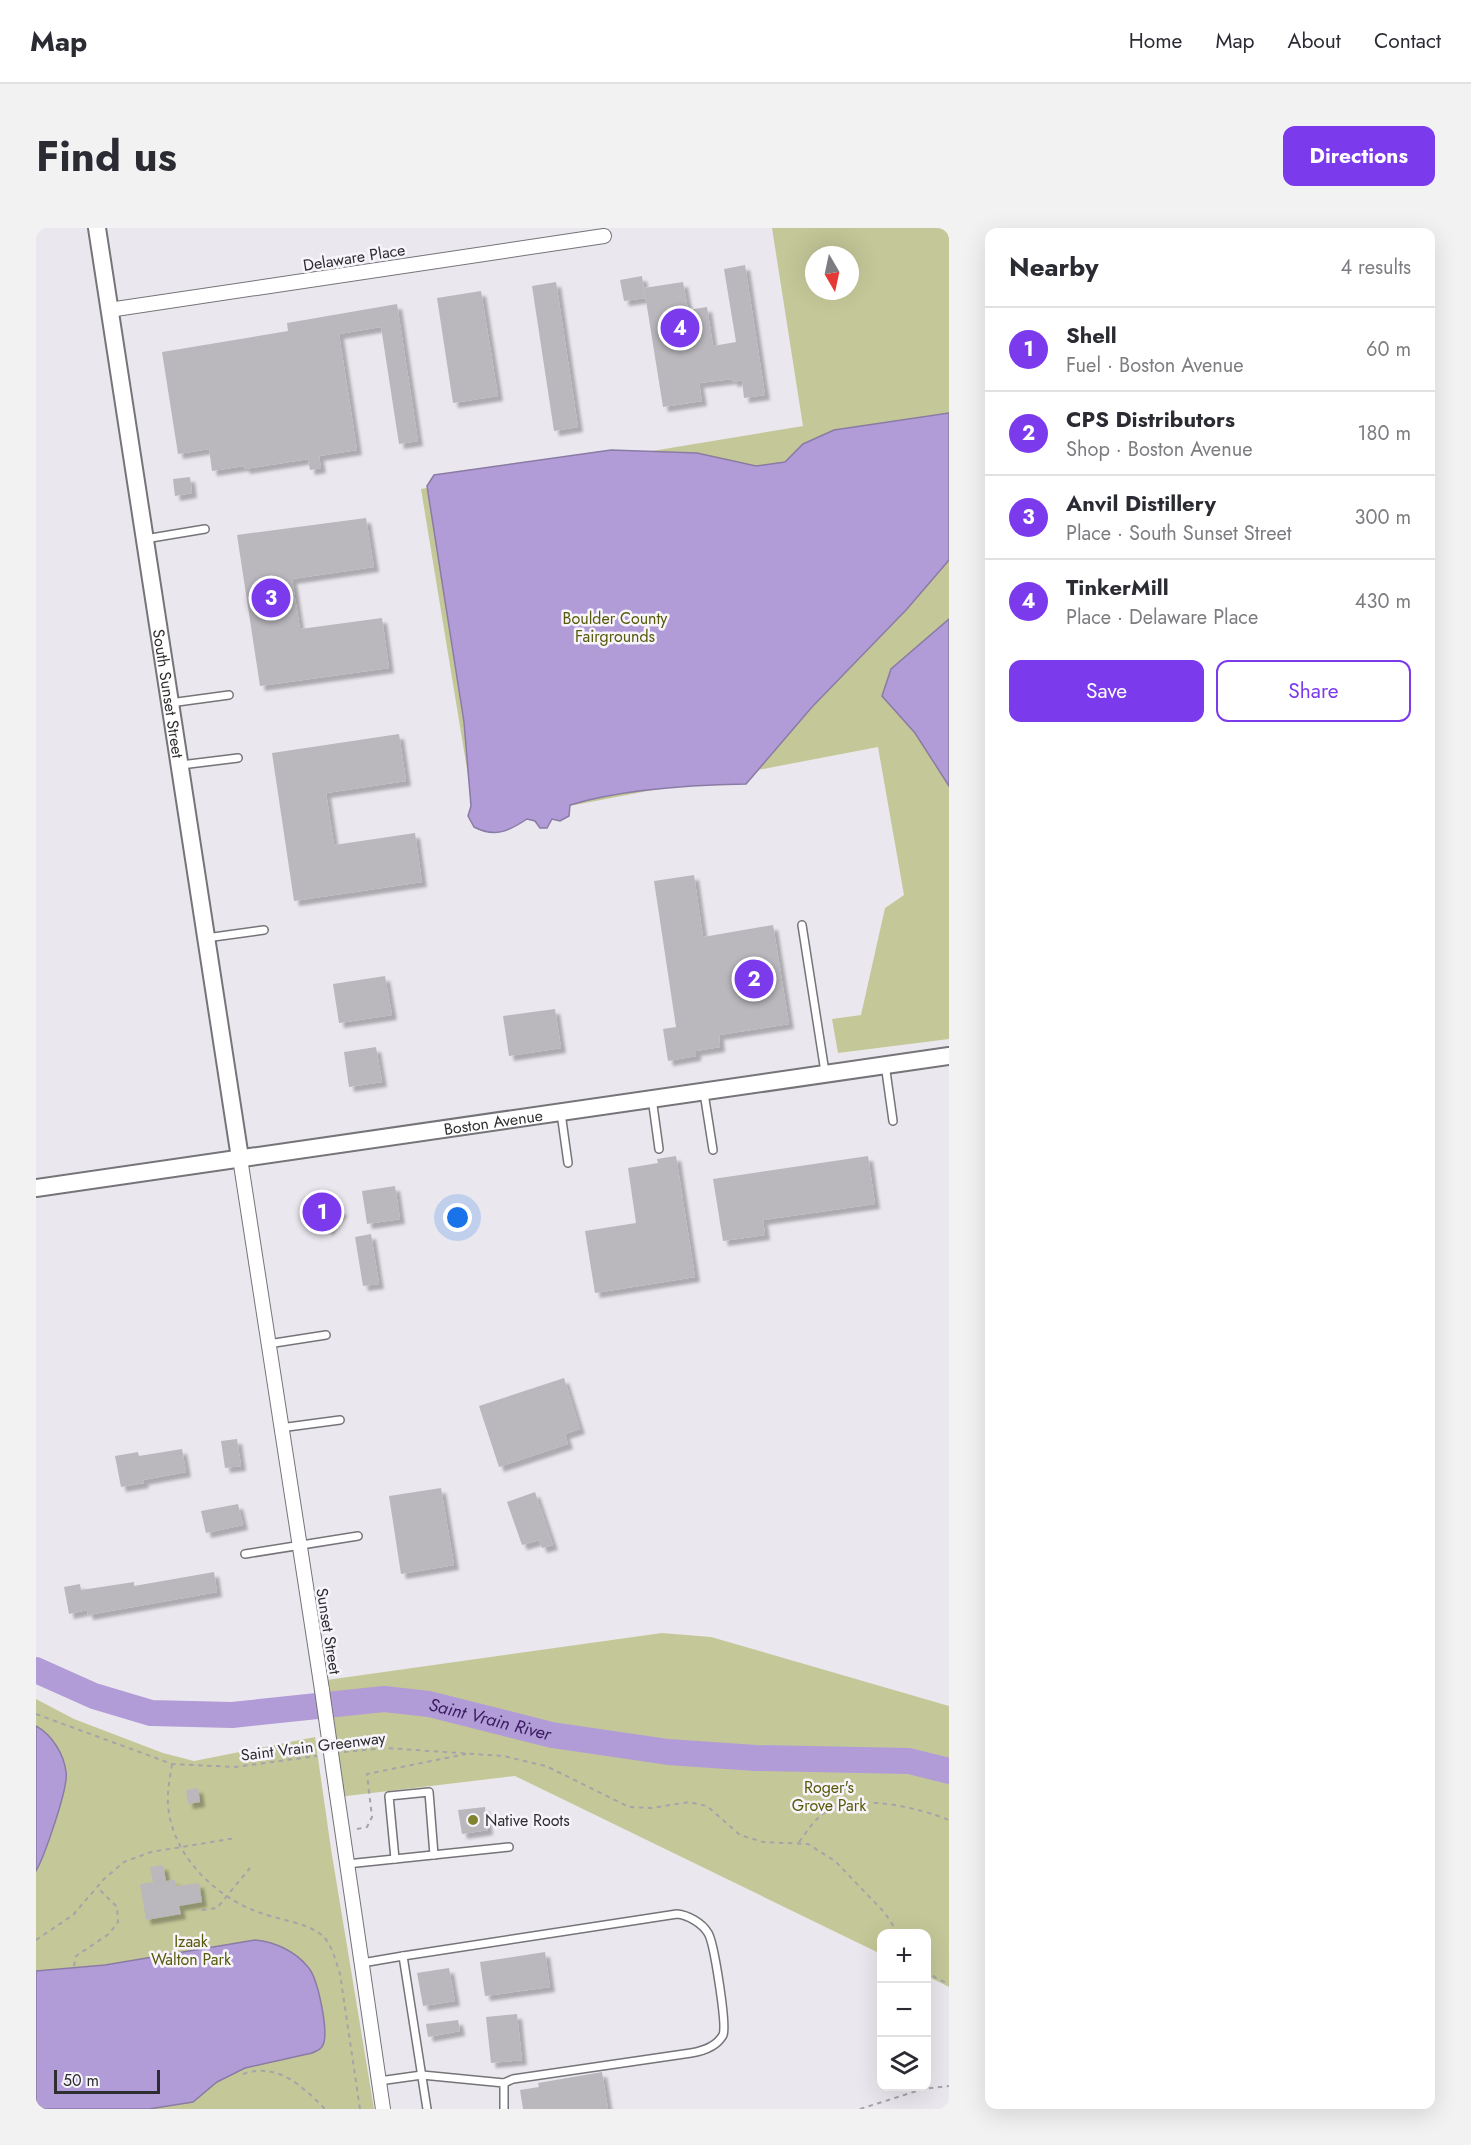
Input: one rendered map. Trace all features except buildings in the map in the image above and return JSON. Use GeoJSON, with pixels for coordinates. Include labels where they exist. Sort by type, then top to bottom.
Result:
{"type":"FeatureCollection","features":[{"type":"Feature","properties":{"kind":"street","name":"South Sunset Street"},"geometry":{"type":"LineString","coordinates":[[97,228],[240,1158]]}},
{"type":"Feature","properties":{"kind":"street","name":"Delaware Place"},"geometry":{"type":"LineString","coordinates":[[109,310],[604,236]]}},
{"type":"Feature","properties":{"kind":"street","name":"Boston Avenue"},"geometry":{"type":"LineString","coordinates":[[36,1188],[652,1097],[949,1056]]}},
{"type":"Feature","properties":{"kind":"street","name":"Sunset Street"},"geometry":{"type":"LineString","coordinates":[[240,1158],[322,1690],[383,2109]]}},
{"type":"Feature","properties":{"kind":"lane"},"geometry":{"type":"LineString","coordinates":[[145,539],[205,529]]}},
{"type":"Feature","properties":{"kind":"lane"},"geometry":{"type":"LineString","coordinates":[[170,703],[229,695]]}},
{"type":"Feature","properties":{"kind":"lane"},"geometry":{"type":"LineString","coordinates":[[179,765],[238,758]]}},
{"type":"Feature","properties":{"kind":"lane"},"geometry":{"type":"LineString","coordinates":[[801,925],[825,1072]]}},
{"type":"Feature","properties":{"kind":"lane"},"geometry":{"type":"LineString","coordinates":[[206,938],[264,930]]}},
{"type":"Feature","properties":{"kind":"lane"},"geometry":{"type":"LineString","coordinates":[[885,1064],[893,1121]]}},
{"type":"Feature","properties":{"kind":"lane"},"geometry":{"type":"LineString","coordinates":[[703,1090],[713,1150]]}},
{"type":"Feature","properties":{"kind":"lane"},"geometry":{"type":"LineString","coordinates":[[652,1097],[659,1149]]}},
{"type":"Feature","properties":{"kind":"lane"},"geometry":{"type":"LineString","coordinates":[[561,1111],[568,1163]]}},
{"type":"Feature","properties":{"kind":"lane"},"geometry":{"type":"LineString","coordinates":[[268,1344],[326,1335]]}},
{"type":"Feature","properties":{"kind":"lane"},"geometry":{"type":"LineString","coordinates":[[280,1428],[340,1420]]}},
{"type":"Feature","properties":{"kind":"lane"},"geometry":{"type":"LineString","coordinates":[[245,1554],[358,1536]]}},
{"type":"Feature","properties":{"kind":"lane"},"geometry":{"type":"LineString","coordinates":[[395,1859],[389,1796],[429,1792],[434,1855]]}},
{"type":"Feature","properties":{"kind":"lane"},"geometry":{"type":"LineString","coordinates":[[347,1864],[509,1847]]}},
{"type":"Feature","properties":{"kind":"lane"},"geometry":{"type":"LineString","coordinates":[[362,1963],[677,1914],[685,1915],[704,1927],[710,1936],[724,2025],[723,2035],[714,2045],[692,2053],[513,2079],[504,2083],[422,2075],[379,2081]]}},
{"type":"Feature","properties":{"kind":"lane"},"geometry":{"type":"LineString","coordinates":[[403,1956],[427,2109]]}},
{"type":"Feature","properties":{"kind":"lane"},"geometry":{"type":"LineString","coordinates":[[504,2083],[504,2109]]}},
{"type":"Feature","properties":{"kind":"path","name":"Saint Vrain Greenway"},"geometry":{"type":"LineString","coordinates":[[36,1714],[172,1764],[235,1767],[326,1755]]}},
{"type":"Feature","properties":{"kind":"path","name":"Saint Vrain Greenway"},"geometry":{"type":"LineString","coordinates":[[338,1753],[386,1748],[503,1756],[546,1766],[629,1807],[652,1808],[689,1802],[707,1806],[740,1836],[763,1842],[808,1844],[835,1861],[884,1912],[896,1929]]}},
{"type":"Feature","properties":{"kind":"path"},"geometry":{"type":"LineString","coordinates":[[172,1764],[168,1805],[180,1847],[199,1872],[226,1898],[257,1912],[304,1926],[323,1936],[334,1955],[340,1974],[360,2109]]}},
{"type":"Feature","properties":{"kind":"path"},"geometry":{"type":"LineString","coordinates":[[798,1842],[816,1818],[832,1808],[865,1802],[903,1806],[949,1820]]}},
{"type":"Feature","properties":{"kind":"path"},"geometry":{"type":"LineString","coordinates":[[36,1940],[61,1926],[83,1907],[112,1871],[130,1859],[151,1852],[236,1838]]}},
{"type":"Feature","properties":{"kind":"path"},"geometry":{"type":"LineString","coordinates":[[202,1910],[214,1910],[250,1868]]}},
{"type":"Feature","properties":{"kind":"path"},"geometry":{"type":"LineString","coordinates":[[74,1966],[76,1956],[109,1934],[118,1922],[117,1907],[98,1888]]}},
{"type":"Feature","properties":{"kind":"path"},"geometry":{"type":"LineString","coordinates":[[931,1974],[949,1984]]}},
{"type":"Feature","properties":{"kind":"path"},"geometry":{"type":"LineString","coordinates":[[243,2074],[261,2070],[278,2073],[296,2082],[325,2109]]}},
{"type":"Feature","properties":{"kind":"path"},"geometry":{"type":"LineString","coordinates":[[860,2109],[923,2089],[949,2086]]}},
{"type":"Feature","properties":{"kind":"green space","name":"Boulder County Fairgrounds"},"geometry":{"type":"Polygon","coordinates":[[[772,228],[949,228],[949,1039],[838,1053],[832,1019],[861,1015],[885,908],[904,895],[878,747],[476,824],[421,489],[803,426],[772,228]]]}},
{"type":"Feature","properties":{"kind":"green space","name":"Roger's Grove Park"},"geometry":{"type":"Polygon","coordinates":[[[662,1633],[711,1637],[949,1706],[949,1987],[931,1978],[931,1929],[877,1929],[877,1952],[515,1776],[338,1797],[320,1681],[662,1633]]]}},
{"type":"Feature","properties":{"kind":"green space","name":"Izaak Walton Park"},"geometry":{"type":"Polygon","coordinates":[[[36,1699],[74,1719],[163,1753],[194,1761],[315,1737],[374,2109],[36,2109],[36,1699]]]}},
{"type":"Feature","properties":{"kind":"shaded area","name":"Boulder County Fairgrounds"},"geometry":{"type":"Polygon","coordinates":[[[949,413],[949,560],[907,609],[812,707],[746,784],[703,785],[612,795],[570,805],[569,816],[560,821],[552,819],[547,828],[540,828],[535,821],[527,819],[502,832],[489,832],[474,827],[468,816],[471,806],[464,722],[427,486],[434,475],[611,450],[697,453],[756,466],[785,462],[803,444],[834,430],[949,413]]]}},
{"type":"Feature","properties":{"kind":"shaded area"},"geometry":{"type":"Polygon","coordinates":[[[949,619],[949,786],[915,733],[882,696],[891,669],[949,619]]]}},
{"type":"Feature","properties":{"kind":"shaded area"},"geometry":{"type":"Polygon","coordinates":[[[36,1726],[47,1734],[63,1758],[66,1780],[50,1837],[36,1871],[36,1726]]]}},
{"type":"Feature","properties":{"kind":"shaded area"},"geometry":{"type":"Polygon","coordinates":[[[255,1940],[277,1945],[291,1952],[303,1961],[312,1973],[324,2018],[324,2038],[320,2049],[312,2053],[245,2068],[217,2082],[193,2102],[149,2109],[36,2109],[36,1971],[105,1965],[255,1940]]]}},
{"type":"Feature","properties":{"kind":"waterway","name":"Saint Vrain River"},"geometry":{"type":"LineString","coordinates":[[36,1670],[94,1696],[151,1713],[232,1715],[384,1699],[429,1704],[552,1735],[668,1752],[756,1758],[909,1761],[949,1771]]}},
{"type":"Feature","properties":{"kind":"place","name":"TinkerMill"},"geometry":{"type":"Point","coordinates":[680,328]}},
{"type":"Feature","properties":{"kind":"place","name":"Anvil Distillery"},"geometry":{"type":"Point","coordinates":[271,598]}},
{"type":"Feature","properties":{"kind":"place","name":"CPS Distributors"},"geometry":{"type":"Point","coordinates":[754,979]}},
{"type":"Feature","properties":{"kind":"place","name":"Shell"},"geometry":{"type":"Point","coordinates":[322,1212]}},
{"type":"Feature","properties":{"kind":"place","name":"Native Roots"},"geometry":{"type":"Point","coordinates":[473,1820]}}]}
